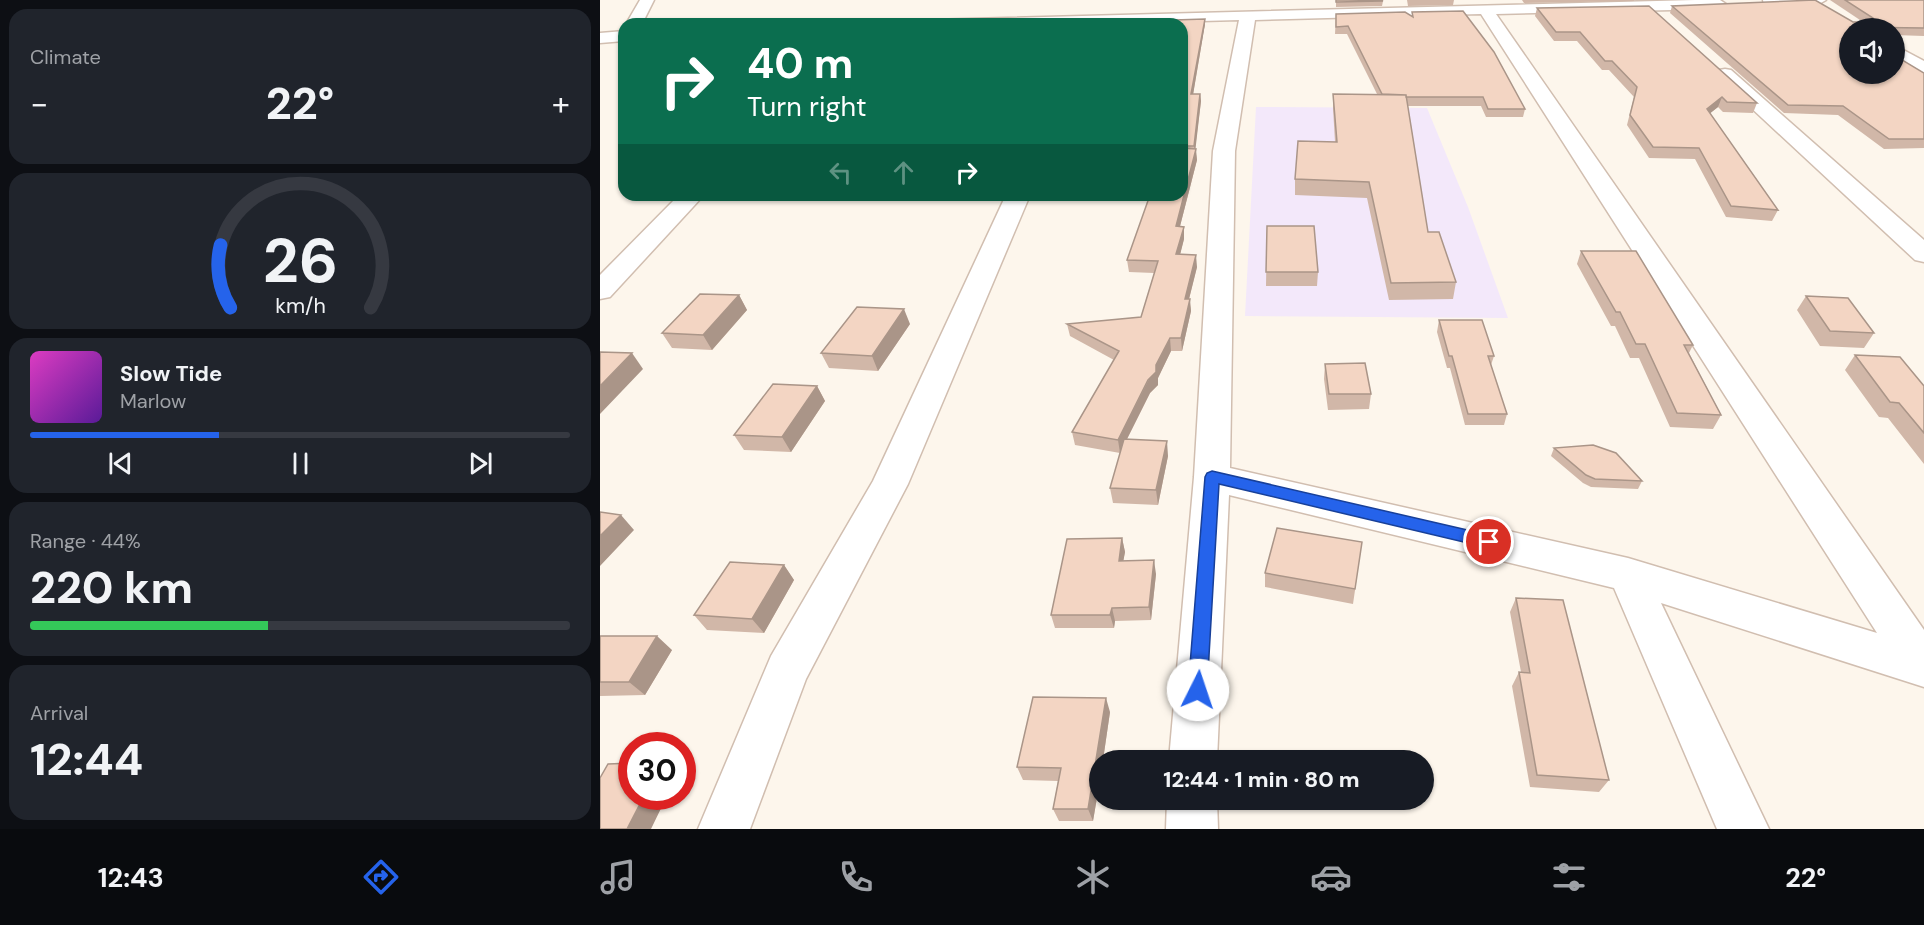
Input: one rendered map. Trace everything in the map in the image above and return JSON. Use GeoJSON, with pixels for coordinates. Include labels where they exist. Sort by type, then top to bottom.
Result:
{"type":"FeatureCollection","features":[{"type":"Feature","properties":{"kind":"street"},"geometry":{"type":"LineString","coordinates":[[637,18],[646,0]]}},
{"type":"Feature","properties":{"kind":"street"},"geometry":{"type":"LineString","coordinates":[[1756,3],[1817,0],[1833,12]]}},
{"type":"Feature","properties":{"kind":"street"},"geometry":{"type":"LineString","coordinates":[[1647,4],[1668,23]]}},
{"type":"Feature","properties":{"kind":"street"},"geometry":{"type":"LineString","coordinates":[[1109,18],[1163,6],[1248,15],[1282,7],[1733,4]]}},
{"type":"Feature","properties":{"kind":"street"},"geometry":{"type":"LineString","coordinates":[[1212,477],[1628,575],[1924,667],[1470,7]]}},
{"type":"Feature","properties":{"kind":"street"},"geometry":{"type":"LineString","coordinates":[[1194,750],[1212,477],[1224,151],[1248,15]]}},
{"type":"Feature","properties":{"kind":"street"},"geometry":{"type":"LineString","coordinates":[[600,38],[618,36]]}},
{"type":"Feature","properties":{"kind":"street"},"geometry":{"type":"LineString","coordinates":[[1905,57],[1924,69]]}},
{"type":"Feature","properties":{"kind":"street"},"geometry":{"type":"LineString","coordinates":[[1712,63],[1924,254]]}},
{"type":"Feature","properties":{"kind":"street"},"geometry":{"type":"LineString","coordinates":[[600,291],[686,201]]}},
{"type":"Feature","properties":{"kind":"street"},"geometry":{"type":"LineString","coordinates":[[723,829],[787,671],[890,483],[1015,201]]}},
{"type":"Feature","properties":{"kind":"street"},"geometry":{"type":"LineString","coordinates":[[1628,575],[1743,829]]}},
{"type":"Feature","properties":{"kind":"street"},"geometry":{"type":"LineString","coordinates":[[1192,810],[1192,829]]}},
{"type":"Feature","properties":{"kind":"shaded area"},"geometry":{"type":"Polygon","coordinates":[[[1256,107],[1427,108],[1468,207],[1508,318],[1245,316],[1256,107]]]}},
{"type":"Feature","properties":{"kind":"building"},"geometry":{"type":"Polygon","coordinates":[[[1336,0],[1381,0],[1383,1],[1336,2],[1336,0]]]}},
{"type":"Feature","properties":{"kind":"building"},"geometry":{"type":"Polygon","coordinates":[[[1815,0],[1846,18],[1839,18],[1839,84],[1905,84],[1905,62],[1924,73],[1924,139],[1889,139],[1843,106],[1788,105],[1672,6],[1815,0]]]}},
{"type":"Feature","properties":{"kind":"building"},"geometry":{"type":"Polygon","coordinates":[[[1845,0],[1924,0],[1924,28],[1905,28],[1905,18],[1873,18],[1845,0]]]}},
{"type":"Feature","properties":{"kind":"building"},"geometry":{"type":"Polygon","coordinates":[[[1649,6],[1757,103],[1727,102],[1722,97],[1707,109],[1778,210],[1731,206],[1699,148],[1653,147],[1630,115],[1637,87],[1612,61],[1605,61],[1580,32],[1556,32],[1537,8],[1649,6]]]}},
{"type":"Feature","properties":{"kind":"building"},"geometry":{"type":"Polygon","coordinates":[[[1463,11],[1494,52],[1525,109],[1488,109],[1483,97],[1406,97],[1406,95],[1382,94],[1348,26],[1336,27],[1336,14],[1405,12],[1413,17],[1412,12],[1463,11]]]}},
{"type":"Feature","properties":{"kind":"building"},"geometry":{"type":"Polygon","coordinates":[[[1205,19],[1191,94],[1200,94],[1194,146],[1188,146],[1188,20],[1205,19]]]}},
{"type":"Feature","properties":{"kind":"building"},"geometry":{"type":"Polygon","coordinates":[[[1333,94],[1406,95],[1428,232],[1439,232],[1456,282],[1391,283],[1369,182],[1295,179],[1298,141],[1337,142],[1333,94]]]}},
{"type":"Feature","properties":{"kind":"building"},"geometry":{"type":"Polygon","coordinates":[[[1188,148],[1196,149],[1188,180],[1188,148]]]}},
{"type":"Feature","properties":{"kind":"building"},"geometry":{"type":"Polygon","coordinates":[[[1148,201],[1182,201],[1176,226],[1184,227],[1176,254],[1196,255],[1185,299],[1190,299],[1181,338],[1170,338],[1156,365],[1156,372],[1148,380],[1118,440],[1072,432],[1119,351],[1067,324],[1141,317],[1158,261],[1127,260],[1148,201]]]}},
{"type":"Feature","properties":{"kind":"building"},"geometry":{"type":"Polygon","coordinates":[[[1267,226],[1314,226],[1318,272],[1266,272],[1267,226]]]}},
{"type":"Feature","properties":{"kind":"building"},"geometry":{"type":"Polygon","coordinates":[[[1581,251],[1636,251],[1693,345],[1684,345],[1721,415],[1677,413],[1645,344],[1636,344],[1620,312],[1616,312],[1581,251]]]}},
{"type":"Feature","properties":{"kind":"building"},"geometry":{"type":"Polygon","coordinates":[[[700,294],[739,295],[703,335],[662,333],[700,294]]]}},
{"type":"Feature","properties":{"kind":"building"},"geometry":{"type":"Polygon","coordinates":[[[1806,296],[1848,298],[1874,333],[1830,331],[1806,296]]]}},
{"type":"Feature","properties":{"kind":"building"},"geometry":{"type":"Polygon","coordinates":[[[857,307],[904,309],[872,356],[821,353],[857,307]]]}},
{"type":"Feature","properties":{"kind":"building"},"geometry":{"type":"Polygon","coordinates":[[[1439,320],[1482,320],[1494,356],[1488,356],[1507,414],[1468,414],[1452,356],[1449,356],[1439,320]]]}},
{"type":"Feature","properties":{"kind":"building"},"geometry":{"type":"Polygon","coordinates":[[[600,352],[632,353],[600,386],[600,352]]]}},
{"type":"Feature","properties":{"kind":"building"},"geometry":{"type":"Polygon","coordinates":[[[1855,355],[1900,357],[1924,386],[1924,433],[1899,403],[1890,402],[1855,355]]]}},
{"type":"Feature","properties":{"kind":"building"},"geometry":{"type":"Polygon","coordinates":[[[1365,363],[1371,394],[1329,394],[1325,364],[1365,363]]]}},
{"type":"Feature","properties":{"kind":"building"},"geometry":{"type":"Polygon","coordinates":[[[773,384],[817,386],[782,437],[734,435],[773,384]]]}},
{"type":"Feature","properties":{"kind":"building"},"geometry":{"type":"Polygon","coordinates":[[[1124,439],[1167,441],[1156,490],[1110,488],[1124,439]]]}},
{"type":"Feature","properties":{"kind":"building"},"geometry":{"type":"Polygon","coordinates":[[[1593,445],[1616,453],[1642,481],[1595,479],[1586,475],[1554,448],[1593,445]]]}},
{"type":"Feature","properties":{"kind":"building"},"geometry":{"type":"Polygon","coordinates":[[[600,512],[621,515],[600,536],[600,512]]]}},
{"type":"Feature","properties":{"kind":"building"},"geometry":{"type":"Polygon","coordinates":[[[1277,528],[1362,542],[1355,589],[1265,573],[1277,528]]]}},
{"type":"Feature","properties":{"kind":"building"},"geometry":{"type":"Polygon","coordinates":[[[1122,538],[1119,561],[1154,560],[1149,607],[1112,608],[1110,615],[1051,615],[1067,539],[1122,538]]]}},
{"type":"Feature","properties":{"kind":"building"},"geometry":{"type":"Polygon","coordinates":[[[730,562],[784,565],[752,619],[694,615],[730,562]]]}},
{"type":"Feature","properties":{"kind":"building"},"geometry":{"type":"Polygon","coordinates":[[[1516,598],[1563,600],[1609,780],[1537,775],[1519,672],[1530,673],[1516,598]]]}},
{"type":"Feature","properties":{"kind":"building"},"geometry":{"type":"Polygon","coordinates":[[[600,636],[657,636],[629,682],[600,682],[600,636]]]}},
{"type":"Feature","properties":{"kind":"building"},"geometry":{"type":"Polygon","coordinates":[[[1033,697],[1106,698],[1098,750],[1089,750],[1088,809],[1053,809],[1061,768],[1017,767],[1033,697]]]}},
{"type":"Feature","properties":{"kind":"building"},"geometry":{"type":"Polygon","coordinates":[[[608,764],[618,764],[618,810],[637,810],[627,829],[600,829],[600,778],[608,764]]]}},
{"type":"Feature","properties":{"kind":"route"},"geometry":{"type":"LineString","coordinates":[[1198,690],[1212,477],[1489,542]]}}]}
